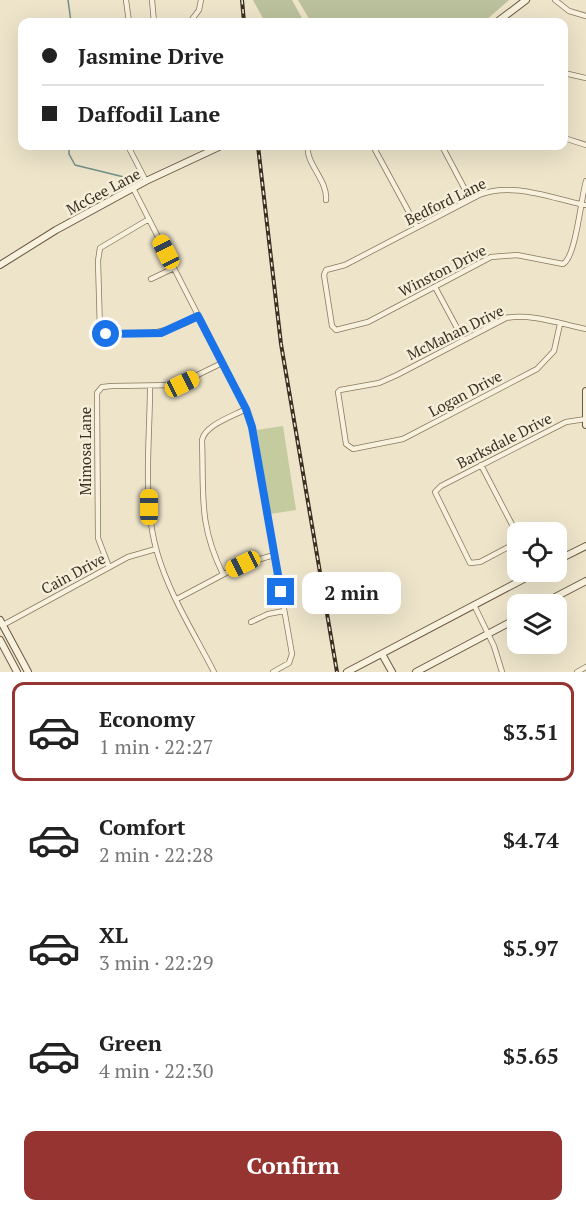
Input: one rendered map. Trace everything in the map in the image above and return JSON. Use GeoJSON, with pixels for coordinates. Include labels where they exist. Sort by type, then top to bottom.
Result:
{"type":"FeatureCollection","features":[{"type":"Feature","properties":{"kind":"main road"},"geometry":{"type":"LineString","coordinates":[[502,18],[526,0]]}},
{"type":"Feature","properties":{"kind":"main road","name":"McGee Lane"},"geometry":{"type":"LineString","coordinates":[[0,266],[56,230],[146,181],[212,150]]}},
{"type":"Feature","properties":{"kind":"main road"},"geometry":{"type":"LineString","coordinates":[[586,391],[586,425]]}},
{"type":"Feature","properties":{"kind":"main road"},"geometry":{"type":"LineString","coordinates":[[567,556],[586,546]]}},
{"type":"Feature","properties":{"kind":"main road"},"geometry":{"type":"LineString","coordinates":[[561,594],[586,581]]}},
{"type":"Feature","properties":{"kind":"main road"},"geometry":{"type":"LineString","coordinates":[[347,672],[518,582]]}},
{"type":"Feature","properties":{"kind":"main road"},"geometry":{"type":"LineString","coordinates":[[1,622],[28,672]]}},
{"type":"Feature","properties":{"kind":"main road"},"geometry":{"type":"LineString","coordinates":[[416,672],[507,624]]}},
{"type":"Feature","properties":{"kind":"main road"},"geometry":{"type":"LineString","coordinates":[[0,640],[17,672]]}},
{"type":"Feature","properties":{"kind":"main road"},"geometry":{"type":"LineString","coordinates":[[382,654],[392,672]]}},
{"type":"Feature","properties":{"kind":"main road"},"geometry":{"type":"LineString","coordinates":[[13,665],[22,660]]}},
{"type":"Feature","properties":{"kind":"street"},"geometry":{"type":"LineString","coordinates":[[126,0],[128,18]]}},
{"type":"Feature","properties":{"kind":"street"},"geometry":{"type":"LineString","coordinates":[[152,0],[154,18]]}},
{"type":"Feature","properties":{"kind":"street"},"geometry":{"type":"LineString","coordinates":[[193,18],[199,10],[201,0]]}},
{"type":"Feature","properties":{"kind":"street"},"geometry":{"type":"LineString","coordinates":[[555,0],[569,11],[586,16]]}},
{"type":"Feature","properties":{"kind":"street"},"geometry":{"type":"LineString","coordinates":[[568,74],[586,78]]}},
{"type":"Feature","properties":{"kind":"street"},"geometry":{"type":"LineString","coordinates":[[568,139],[586,145]]}},
{"type":"Feature","properties":{"kind":"street"},"geometry":{"type":"LineString","coordinates":[[130,150],[146,181]]}},
{"type":"Feature","properties":{"kind":"street"},"geometry":{"type":"LineString","coordinates":[[308,150],[326,186],[326,200]]}},
{"type":"Feature","properties":{"kind":"street"},"geometry":{"type":"LineString","coordinates":[[375,150],[417,227]]}},
{"type":"Feature","properties":{"kind":"street"},"geometry":{"type":"LineString","coordinates":[[444,150],[470,199]]}},
{"type":"Feature","properties":{"kind":"street"},"geometry":{"type":"LineString","coordinates":[[583,205],[586,181]]}},
{"type":"Feature","properties":{"kind":"street"},"geometry":{"type":"LineString","coordinates":[[133,188],[246,409],[252,427],[291,658],[273,672]]}},
{"type":"Feature","properties":{"kind":"street","name":"Bedford Lane"},"geometry":{"type":"LineString","coordinates":[[332,326],[324,275],[330,268],[345,265],[470,199],[486,192],[503,189],[583,205]]}},
{"type":"Feature","properties":{"kind":"street","name":"Winston Drive"},"geometry":{"type":"LineString","coordinates":[[332,326],[336,330],[368,322],[495,256],[517,255],[563,264],[571,255],[583,205]]}},
{"type":"Feature","properties":{"kind":"street"},"geometry":{"type":"LineString","coordinates":[[149,219],[100,248],[98,261],[100,330],[106,334],[161,333],[198,316]]}},
{"type":"Feature","properties":{"kind":"street"},"geometry":{"type":"LineString","coordinates":[[151,279],[174,268]]}},
{"type":"Feature","properties":{"kind":"street"},"geometry":{"type":"LineString","coordinates":[[435,287],[463,339]]}},
{"type":"Feature","properties":{"kind":"street","name":"McMahan Drive"},"geometry":{"type":"LineString","coordinates":[[338,392],[379,382],[512,316],[586,329]]}},
{"type":"Feature","properties":{"kind":"street","name":"Logan Drive"},"geometry":{"type":"LineString","coordinates":[[338,392],[346,444],[353,449],[403,439],[537,369],[554,351],[560,324]]}},
{"type":"Feature","properties":{"kind":"street","name":"Mimosa Lane"},"geometry":{"type":"LineString","coordinates":[[109,567],[98,538],[97,397],[102,387],[177,385],[222,363]]}},
{"type":"Feature","properties":{"kind":"street"},"geometry":{"type":"LineString","coordinates":[[150,387],[149,507],[156,549],[177,599],[214,672]]}},
{"type":"Feature","properties":{"kind":"street"},"geometry":{"type":"LineString","coordinates":[[223,574],[210,545],[204,520],[202,440],[206,431],[246,409]]}},
{"type":"Feature","properties":{"kind":"street","name":"Barksdale Drive"},"geometry":{"type":"LineString","coordinates":[[507,548],[480,562],[471,564],[436,496],[436,491],[481,465],[566,422],[586,419]]}},
{"type":"Feature","properties":{"kind":"street"},"geometry":{"type":"LineString","coordinates":[[481,465],[511,522]]}},
{"type":"Feature","properties":{"kind":"street","name":"Cain Drive"},"geometry":{"type":"LineString","coordinates":[[1,622],[134,555],[156,549]]}},
{"type":"Feature","properties":{"kind":"street"},"geometry":{"type":"LineString","coordinates":[[177,599],[223,574],[257,559],[274,555]]}},
{"type":"Feature","properties":{"kind":"street"},"geometry":{"type":"LineString","coordinates":[[474,605],[488,633],[502,672]]}},
{"type":"Feature","properties":{"kind":"street"},"geometry":{"type":"LineString","coordinates":[[251,622],[268,614],[284,611]]}},
{"type":"Feature","properties":{"kind":"street"},"geometry":{"type":"LineString","coordinates":[[577,672],[586,667]]}},
{"type":"Feature","properties":{"kind":"green space"},"geometry":{"type":"Polygon","coordinates":[[[253,0],[292,0],[302,18],[263,18],[253,0]]]}},
{"type":"Feature","properties":{"kind":"green space"},"geometry":{"type":"Polygon","coordinates":[[[298,0],[509,0],[489,18],[309,18],[298,0]]]}},
{"type":"Feature","properties":{"kind":"green space"},"geometry":{"type":"Polygon","coordinates":[[[283,426],[296,510],[270,514],[257,430],[283,426]]]}},
{"type":"Feature","properties":{"kind":"waterway"},"geometry":{"type":"LineString","coordinates":[[68,0],[70,18]]}},
{"type":"Feature","properties":{"kind":"waterway"},"geometry":{"type":"LineString","coordinates":[[69,150],[75,165],[128,178]]}},
{"type":"Feature","properties":{"kind":"railway"},"geometry":{"type":"LineString","coordinates":[[242,0],[244,18]]}},
{"type":"Feature","properties":{"kind":"railway"},"geometry":{"type":"LineString","coordinates":[[258,150],[281,344],[337,672]]}},
{"type":"Feature","properties":{"kind":"route"},"geometry":{"type":"LineString","coordinates":[[106,334],[161,333],[198,316],[246,409],[252,427],[281,592]]}}]}
